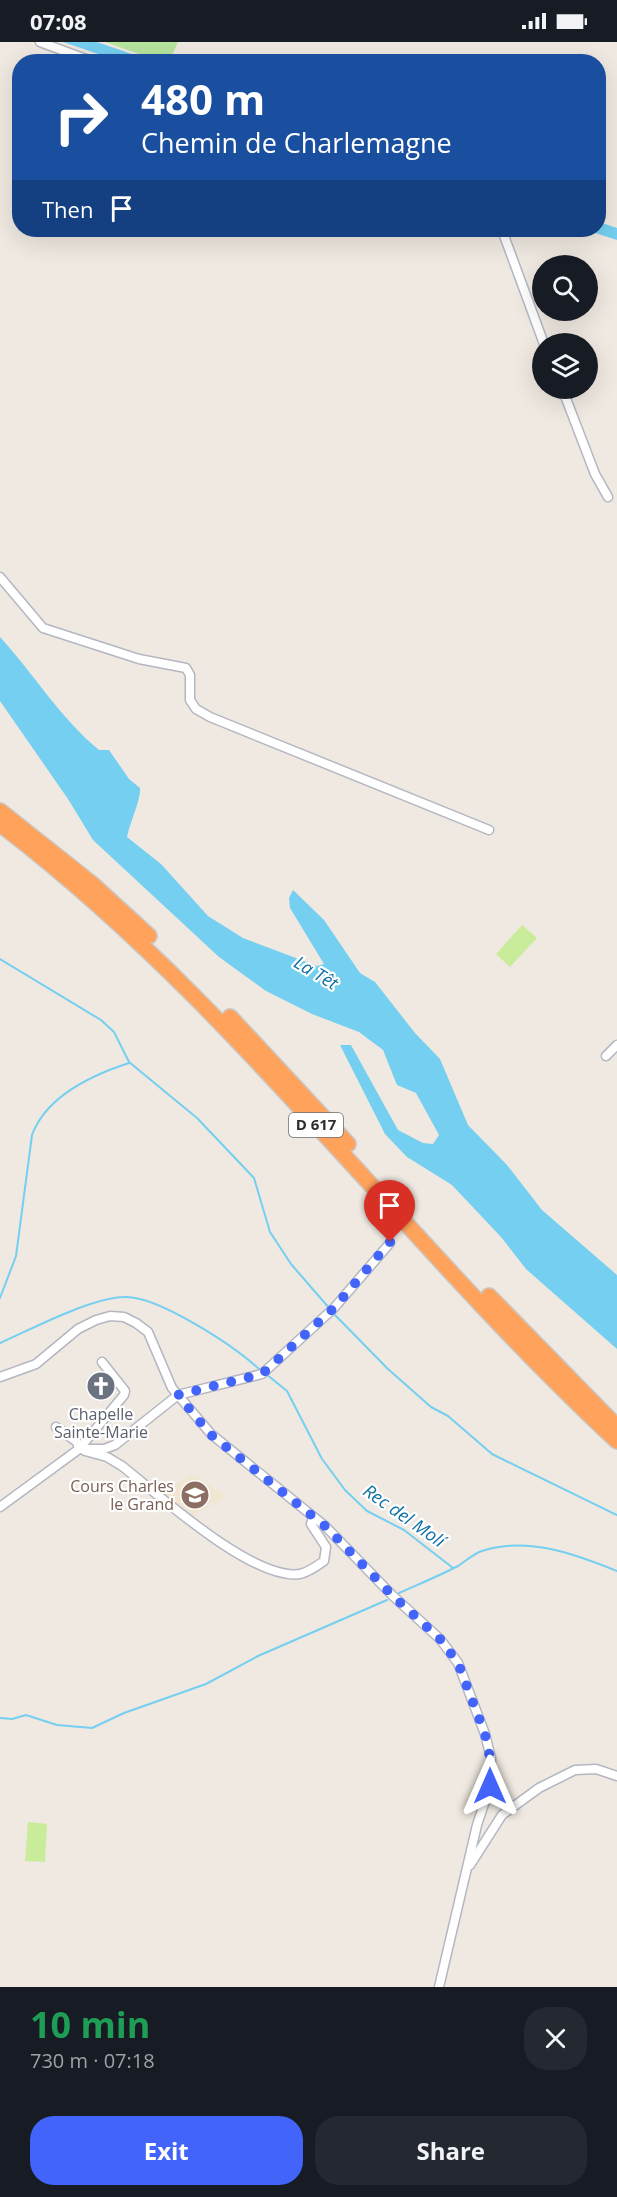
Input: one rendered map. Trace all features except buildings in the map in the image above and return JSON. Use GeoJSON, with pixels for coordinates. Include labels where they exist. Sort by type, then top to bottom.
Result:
{"type":"FeatureCollection","features":[{"type":"Feature","properties":{"kind":"highway","name":"D 617"},"geometry":{"type":"LineString","coordinates":[[0,811],[92,884],[200,986],[464,1271],[617,1427]]}},
{"type":"Feature","properties":{"kind":"highway","name":"D 617"},"geometry":{"type":"LineString","coordinates":[[0,824],[110,914],[193,993],[507,1330],[617,1441]]}},
{"type":"Feature","properties":{"kind":"street"},"geometry":{"type":"LineString","coordinates":[[40,42],[72,54]]}},
{"type":"Feature","properties":{"kind":"street"},"geometry":{"type":"LineString","coordinates":[[506,237],[540,333]]}},
{"type":"Feature","properties":{"kind":"street"},"geometry":{"type":"LineString","coordinates":[[566,399],[595,474],[608,497]]}},
{"type":"Feature","properties":{"kind":"street"},"geometry":{"type":"LineString","coordinates":[[0,577],[44,628],[139,659],[186,668],[190,675],[189,700],[196,709],[210,717],[489,830]]}},
{"type":"Feature","properties":{"kind":"street"},"geometry":{"type":"LineString","coordinates":[[606,1056],[617,1045]]}},
{"type":"Feature","properties":{"kind":"street"},"geometry":{"type":"LineString","coordinates":[[79,1449],[104,1449],[115,1445],[178,1395],[264,1372],[330,1312],[390,1242]]}},
{"type":"Feature","properties":{"kind":"street"},"geometry":{"type":"LineString","coordinates":[[0,1377],[36,1364],[78,1329],[96,1320],[110,1316],[124,1317],[148,1332],[164,1371],[178,1395],[210,1434],[313,1517],[393,1596],[423,1621],[458,1663],[485,1734],[490,1758],[490,1786],[464,1879],[439,1987]]}},
{"type":"Feature","properties":{"kind":"street"},"geometry":{"type":"LineString","coordinates":[[0,1507],[79,1449],[125,1391],[102,1362]]}},
{"type":"Feature","properties":{"kind":"street"},"geometry":{"type":"LineString","coordinates":[[56,1427],[77,1442],[79,1449]]}},
{"type":"Feature","properties":{"kind":"street"},"geometry":{"type":"LineString","coordinates":[[79,1449],[107,1457],[122,1466],[233,1553],[286,1573],[299,1574],[324,1561],[326,1547],[311,1524],[313,1517]]}},
{"type":"Feature","properties":{"kind":"street"},"geometry":{"type":"LineString","coordinates":[[464,1879],[478,1851],[502,1815],[539,1788],[575,1770],[596,1769],[617,1776]]}},
{"type":"Feature","properties":{"kind":"shaded area","name":"Cours Charles le Grand"},"geometry":{"type":"Polygon","coordinates":[[[191,1475],[227,1497],[191,1516],[166,1496],[166,1490],[191,1475]]]}},
{"type":"Feature","properties":{"kind":"green space"},"geometry":{"type":"Polygon","coordinates":[[[105,42],[178,42],[172,54],[139,54],[105,42]]]}},
{"type":"Feature","properties":{"kind":"green space"},"geometry":{"type":"Polygon","coordinates":[[[522,925],[537,938],[510,967],[496,954],[522,925]]]}},
{"type":"Feature","properties":{"kind":"green space"},"geometry":{"type":"Polygon","coordinates":[[[28,1822],[47,1824],[45,1862],[25,1861],[28,1822]]]}},
{"type":"Feature","properties":{"kind":"water"},"geometry":{"type":"Polygon","coordinates":[[[63,42],[97,42],[132,54],[98,54],[63,42]]]}},
{"type":"Feature","properties":{"kind":"water"},"geometry":{"type":"Polygon","coordinates":[[[606,224],[617,228],[617,240],[606,236],[606,224]]]}},
{"type":"Feature","properties":{"kind":"water","name":"La Têt"},"geometry":{"type":"Polygon","coordinates":[[[0,637],[72,724],[99,750],[109,750],[129,779],[140,788],[139,799],[127,837],[161,864],[208,916],[243,938],[317,966],[324,964],[290,908],[289,898],[293,890],[324,920],[360,973],[375,982],[415,1033],[440,1059],[468,1125],[507,1165],[542,1210],[617,1275],[617,1349],[526,1269],[501,1237],[452,1185],[407,1157],[385,1134],[340,1045],[351,1045],[398,1130],[423,1143],[433,1144],[439,1135],[416,1093],[397,1085],[383,1050],[359,1032],[312,1014],[266,991],[219,957],[93,840],[68,799],[0,701],[0,637]]]}},
{"type":"Feature","properties":{"kind":"waterway"},"geometry":{"type":"LineString","coordinates":[[0,959],[101,1020],[114,1032],[129,1062],[197,1118],[254,1178],[270,1232],[291,1264],[330,1309]]}},
{"type":"Feature","properties":{"kind":"waterway"},"geometry":{"type":"LineString","coordinates":[[0,1298],[16,1256],[32,1135],[39,1121],[48,1109],[72,1089],[100,1074],[129,1063]]}},
{"type":"Feature","properties":{"kind":"waterway","name":"Rec del Molí"},"geometry":{"type":"LineString","coordinates":[[0,1343],[78,1308],[124,1297],[156,1304],[175,1313],[214,1336],[259,1369]]}},
{"type":"Feature","properties":{"kind":"waterway"},"geometry":{"type":"LineString","coordinates":[[333,1313],[388,1369],[431,1407],[448,1416],[492,1454],[617,1515]]}},
{"type":"Feature","properties":{"kind":"waterway","name":"Rec del Molí"},"geometry":{"type":"LineString","coordinates":[[266,1374],[287,1391],[322,1459],[345,1490],[367,1511],[404,1530],[453,1568]]}},
{"type":"Feature","properties":{"kind":"waterway","name":"Rec del Molí"},"geometry":{"type":"LineString","coordinates":[[399,1593],[451,1570],[479,1552],[516,1545],[568,1553],[617,1571]]}},
{"type":"Feature","properties":{"kind":"waterway"},"geometry":{"type":"LineString","coordinates":[[0,1718],[12,1719],[26,1715],[57,1725],[92,1728],[124,1713],[206,1684],[258,1656],[387,1600]]}},
{"type":"Feature","properties":{"kind":"place","name":"Chapelle Sainte-Marie"},"geometry":{"type":"Point","coordinates":[101,1386]}},
{"type":"Feature","properties":{"kind":"place","name":"Cours Charles le Grand"},"geometry":{"type":"Point","coordinates":[195,1495]}},
{"type":"Feature","properties":{"kind":"route"},"geometry":{"type":"LineString","coordinates":[[390,1242],[334,1308],[262,1374],[178,1395],[210,1434],[287,1498],[325,1526],[393,1596],[423,1621],[440,1639],[458,1663],[485,1734],[490,1758],[490,1786]]}}]}
